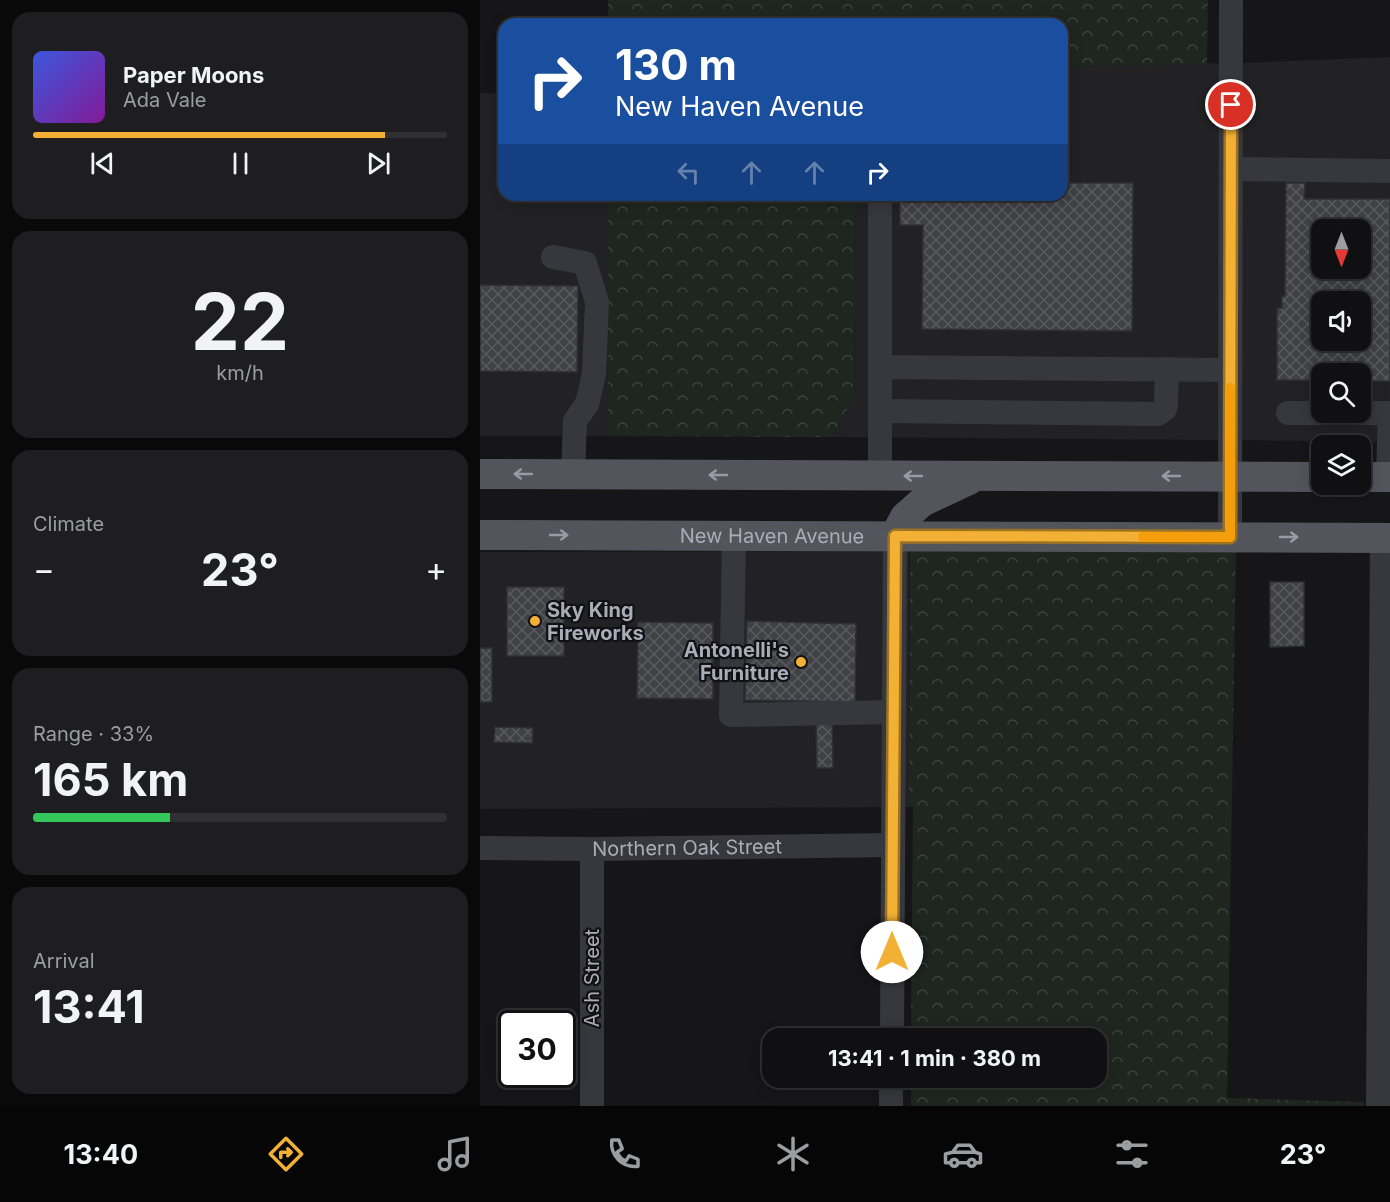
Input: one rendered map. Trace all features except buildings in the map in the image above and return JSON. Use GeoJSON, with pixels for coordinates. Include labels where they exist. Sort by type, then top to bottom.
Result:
{"type":"FeatureCollection","features":[{"type":"Feature","properties":{"kind":"main road"},"geometry":{"type":"LineString","coordinates":[[480,474],[1311,477]]}},
{"type":"Feature","properties":{"kind":"main road"},"geometry":{"type":"LineString","coordinates":[[895,536],[905,517],[922,502],[977,476]]}},
{"type":"Feature","properties":{"kind":"main road","name":"New Haven Avenue"},"geometry":{"type":"LineString","coordinates":[[480,535],[1386,538]]}},
{"type":"Feature","properties":{"kind":"street"},"geometry":{"type":"LineString","coordinates":[[1230,537],[1231,0]]}},
{"type":"Feature","properties":{"kind":"street"},"geometry":{"type":"LineString","coordinates":[[1231,169],[1390,171]]}},
{"type":"Feature","properties":{"kind":"street"},"geometry":{"type":"LineString","coordinates":[[880,201],[880,476]]}},
{"type":"Feature","properties":{"kind":"street"},"geometry":{"type":"LineString","coordinates":[[554,257],[585,263],[597,302],[594,374],[587,404],[575,421],[573,474]]}},
{"type":"Feature","properties":{"kind":"street"},"geometry":{"type":"LineString","coordinates":[[880,367],[1230,370]]}},
{"type":"Feature","properties":{"kind":"street"},"geometry":{"type":"LineString","coordinates":[[880,411],[1158,414],[1165,409],[1166,404],[1167,369]]}},
{"type":"Feature","properties":{"kind":"street"},"geometry":{"type":"LineString","coordinates":[[1288,413],[1389,413],[1380,477]]}},
{"type":"Feature","properties":{"kind":"street"},"geometry":{"type":"LineString","coordinates":[[734,536],[731,715],[894,712]]}},
{"type":"Feature","properties":{"kind":"street"},"geometry":{"type":"LineString","coordinates":[[891,1028],[895,536]]}},
{"type":"Feature","properties":{"kind":"street"},"geometry":{"type":"LineString","coordinates":[[1378,1106],[1386,538]]}},
{"type":"Feature","properties":{"kind":"street","name":"Northern Oak Street"},"geometry":{"type":"LineString","coordinates":[[480,848],[893,846]]}},
{"type":"Feature","properties":{"kind":"street","name":"Ash Street"},"geometry":{"type":"LineString","coordinates":[[592,849],[592,1106]]}},
{"type":"Feature","properties":{"kind":"street"},"geometry":{"type":"LineString","coordinates":[[891,1088],[891,1106]]}},
{"type":"Feature","properties":{"kind":"shaded area"},"geometry":{"type":"Polygon","coordinates":[[[1390,57],[1390,442],[1371,442],[1371,435],[1311,435],[1311,441],[1241,440],[1242,63],[1390,57]]]}},
{"type":"Feature","properties":{"kind":"shaded area"},"geometry":{"type":"Polygon","coordinates":[[[1220,63],[1219,440],[832,437],[854,397],[856,201],[1068,201],[1068,67],[1220,63]]]}},
{"type":"Feature","properties":{"kind":"shaded area"},"geometry":{"type":"Polygon","coordinates":[[[480,93],[498,94],[498,201],[608,201],[608,436],[480,436],[480,93]]]}},
{"type":"Feature","properties":{"kind":"shaded area"},"geometry":{"type":"Polygon","coordinates":[[[909,551],[909,807],[480,809],[480,552],[909,551]]]}},
{"type":"Feature","properties":{"kind":"green space"},"geometry":{"type":"Polygon","coordinates":[[[608,0],[1208,0],[1207,64],[1068,67],[1068,18],[608,18],[608,0]]]}},
{"type":"Feature","properties":{"kind":"green space"},"geometry":{"type":"Polygon","coordinates":[[[608,201],[856,201],[854,397],[832,437],[608,436],[608,201]]]}},
{"type":"Feature","properties":{"kind":"green space"},"geometry":{"type":"Polygon","coordinates":[[[910,551],[1236,551],[1227,1098],[1364,1102],[1364,1106],[911,1106],[911,1088],[1107,1088],[1107,1028],[911,1028],[913,807],[909,807],[910,551]]]}},
{"type":"Feature","properties":{"kind":"slow traffic"},"geometry":{"type":"LineString","coordinates":[[1143,537],[1230,537],[1230,388]]}},
{"type":"Feature","properties":{"kind":"place","name":"Sky King Fireworks"},"geometry":{"type":"Point","coordinates":[535,621]}},
{"type":"Feature","properties":{"kind":"place","name":"Antonelli's Furniture"},"geometry":{"type":"Point","coordinates":[801,662]}},
{"type":"Feature","properties":{"kind":"route"},"geometry":{"type":"LineString","coordinates":[[892,952],[895,536],[1230,537],[1231,105]]}}]}
